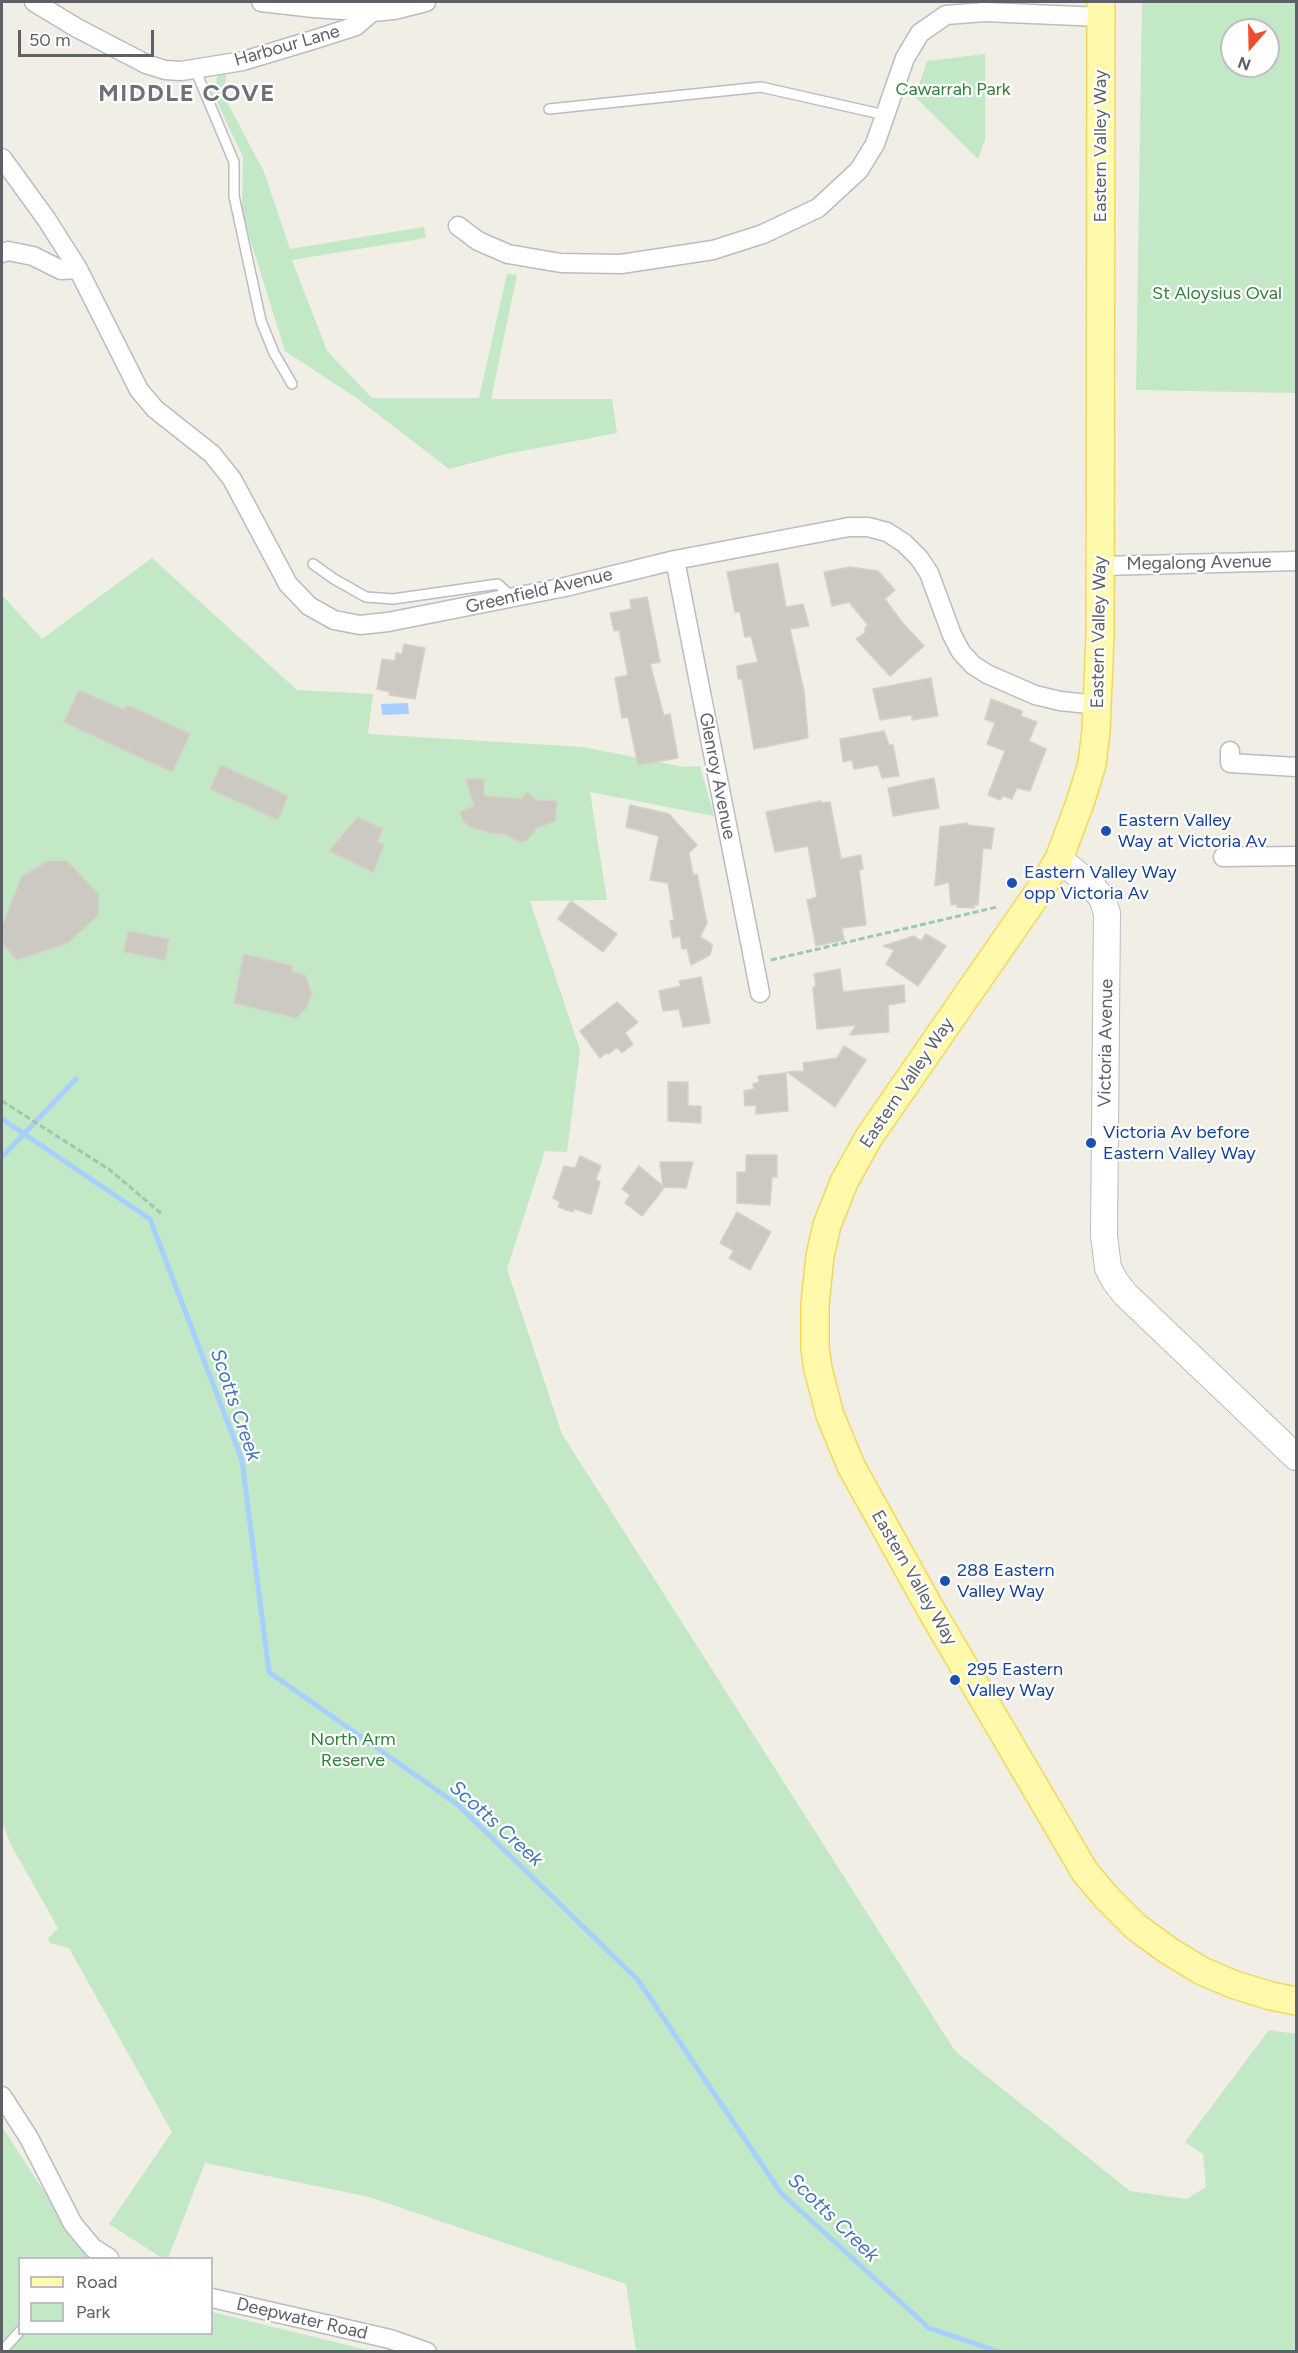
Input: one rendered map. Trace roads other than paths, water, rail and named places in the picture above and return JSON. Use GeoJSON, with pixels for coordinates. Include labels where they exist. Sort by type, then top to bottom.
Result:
{"type":"FeatureCollection","features":[{"type":"Feature","properties":{"kind":"main road","name":"Eastern Valley Way"},"geometry":{"type":"LineString","coordinates":[[1101,9],[1101,566],[1098,705],[1092,764],[1059,859],[869,1137],[844,1182],[827,1225],[816,1281],[814,1326],[818,1369],[838,1439],[861,1485],[931,1610],[1085,1872],[1136,1927],[1169,1951],[1202,1971],[1235,1985],[1296,2001]]}},
{"type":"Feature","properties":{"kind":"street","name":"Harbour Lane"},"geometry":{"type":"LineString","coordinates":[[34,2],[77,28],[146,64],[165,70],[195,69],[243,61],[326,36],[356,26],[370,7]]}},
{"type":"Feature","properties":{"kind":"street"},"geometry":{"type":"LineString","coordinates":[[261,2],[314,8],[370,7],[394,10],[426,2]]}},
{"type":"Feature","properties":{"kind":"street"},"geometry":{"type":"LineString","coordinates":[[458,226],[478,241],[508,254],[561,262],[621,264],[713,250],[763,234],[818,208],[859,170],[875,144],[905,58],[920,33],[946,15],[1101,9]]}},
{"type":"Feature","properties":{"kind":"street","name":"Greenfield Avenue"},"geometry":{"type":"LineString","coordinates":[[2,158],[47,220],[78,270],[139,390],[155,410],[212,454],[232,479],[288,584],[309,606],[334,620],[360,625],[388,622],[513,598],[675,560],[849,527],[868,527],[887,532],[904,543],[924,565],[952,635],[961,652],[973,665],[987,674],[1035,695],[1059,701],[1098,705]]}},
{"type":"Feature","properties":{"kind":"street"},"geometry":{"type":"LineString","coordinates":[[2,253],[8,251],[33,256],[61,270],[78,270]]}},
{"type":"Feature","properties":{"kind":"street","name":"Glenroy Avenue"},"geometry":{"type":"LineString","coordinates":[[675,560],[760,993]]}},
{"type":"Feature","properties":{"kind":"street","name":"Megalong Avenue"},"geometry":{"type":"LineString","coordinates":[[1101,566],[1296,561]]}},
{"type":"Feature","properties":{"kind":"street"},"geometry":{"type":"LineString","coordinates":[[1230,751],[1230,763],[1296,767]]}},
{"type":"Feature","properties":{"kind":"street"},"geometry":{"type":"LineString","coordinates":[[1223,857],[1296,856]]}},
{"type":"Feature","properties":{"kind":"street","name":"Victoria Avenue"},"geometry":{"type":"LineString","coordinates":[[1059,859],[1092,886],[1102,898],[1107,913],[1104,1235],[1108,1268],[1125,1293],[1296,1456]]}},
{"type":"Feature","properties":{"kind":"street"},"geometry":{"type":"LineString","coordinates":[[2,2096],[29,2138],[74,2224],[91,2251],[104,2257]]}},
{"type":"Feature","properties":{"kind":"street","name":"Deepwater Road"},"geometry":{"type":"LineString","coordinates":[[213,2298],[390,2339],[427,2352]]}},
{"type":"Feature","properties":{"kind":"lane"},"geometry":{"type":"LineString","coordinates":[[195,69],[206,90],[234,162],[234,196],[261,321],[274,353],[292,384]]}},
{"type":"Feature","properties":{"kind":"lane"},"geometry":{"type":"LineString","coordinates":[[549,109],[761,87],[885,115]]}},
{"type":"Feature","properties":{"kind":"lane"},"geometry":{"type":"LineString","coordinates":[[312,564],[366,597],[393,599],[498,584],[513,598]]}},
{"type":"Feature","properties":{"kind":"lane"},"geometry":{"type":"LineString","coordinates":[[2,2351],[18,2333]]}},
{"type":"Feature","properties":{"kind":"water"},"geometry":{"type":"Polygon","coordinates":[[[408,703],[409,714],[382,715],[381,704],[408,703]]]}},
{"type":"Feature","properties":{"kind":"waterway"},"geometry":{"type":"LineString","coordinates":[[2,1157],[76,1079]]}},
{"type":"Feature","properties":{"kind":"waterway","name":"Scotts Creek"},"geometry":{"type":"LineString","coordinates":[[2,1119],[150,1219],[242,1460],[269,1672],[458,1805],[638,1980],[781,2193],[929,2328],[1000,2352]]}},
{"type":"Feature","properties":{"kind":"place","name":"Eastern Valley Way at Victoria Av"},"geometry":{"type":"Point","coordinates":[1106,831]}},
{"type":"Feature","properties":{"kind":"place","name":"Eastern Valley Way opp Victoria Av"},"geometry":{"type":"Point","coordinates":[1012,883]}},
{"type":"Feature","properties":{"kind":"place","name":"Victoria Av before Eastern Valley Way"},"geometry":{"type":"Point","coordinates":[1091,1143]}},
{"type":"Feature","properties":{"kind":"place","name":"288 Eastern Valley Way"},"geometry":{"type":"Point","coordinates":[945,1581]}},
{"type":"Feature","properties":{"kind":"place","name":"295 Eastern Valley Way"},"geometry":{"type":"Point","coordinates":[955,1680]}},
{"type":"Feature","properties":{"kind":"district","name":"MIDDLE COVE"},"geometry":{"type":"Point","coordinates":[187,94]}},
{"type":"Feature","properties":{"kind":"park label","name":"Cawarrah Park"},"geometry":{"type":"Point","coordinates":[953,90]}},
{"type":"Feature","properties":{"kind":"park label","name":"St Aloysius Oval"},"geometry":{"type":"Point","coordinates":[1217,294]}},
{"type":"Feature","properties":{"kind":"park label","name":"North Arm Reserve"},"geometry":{"type":"Point","coordinates":[353,1750]}}]}
